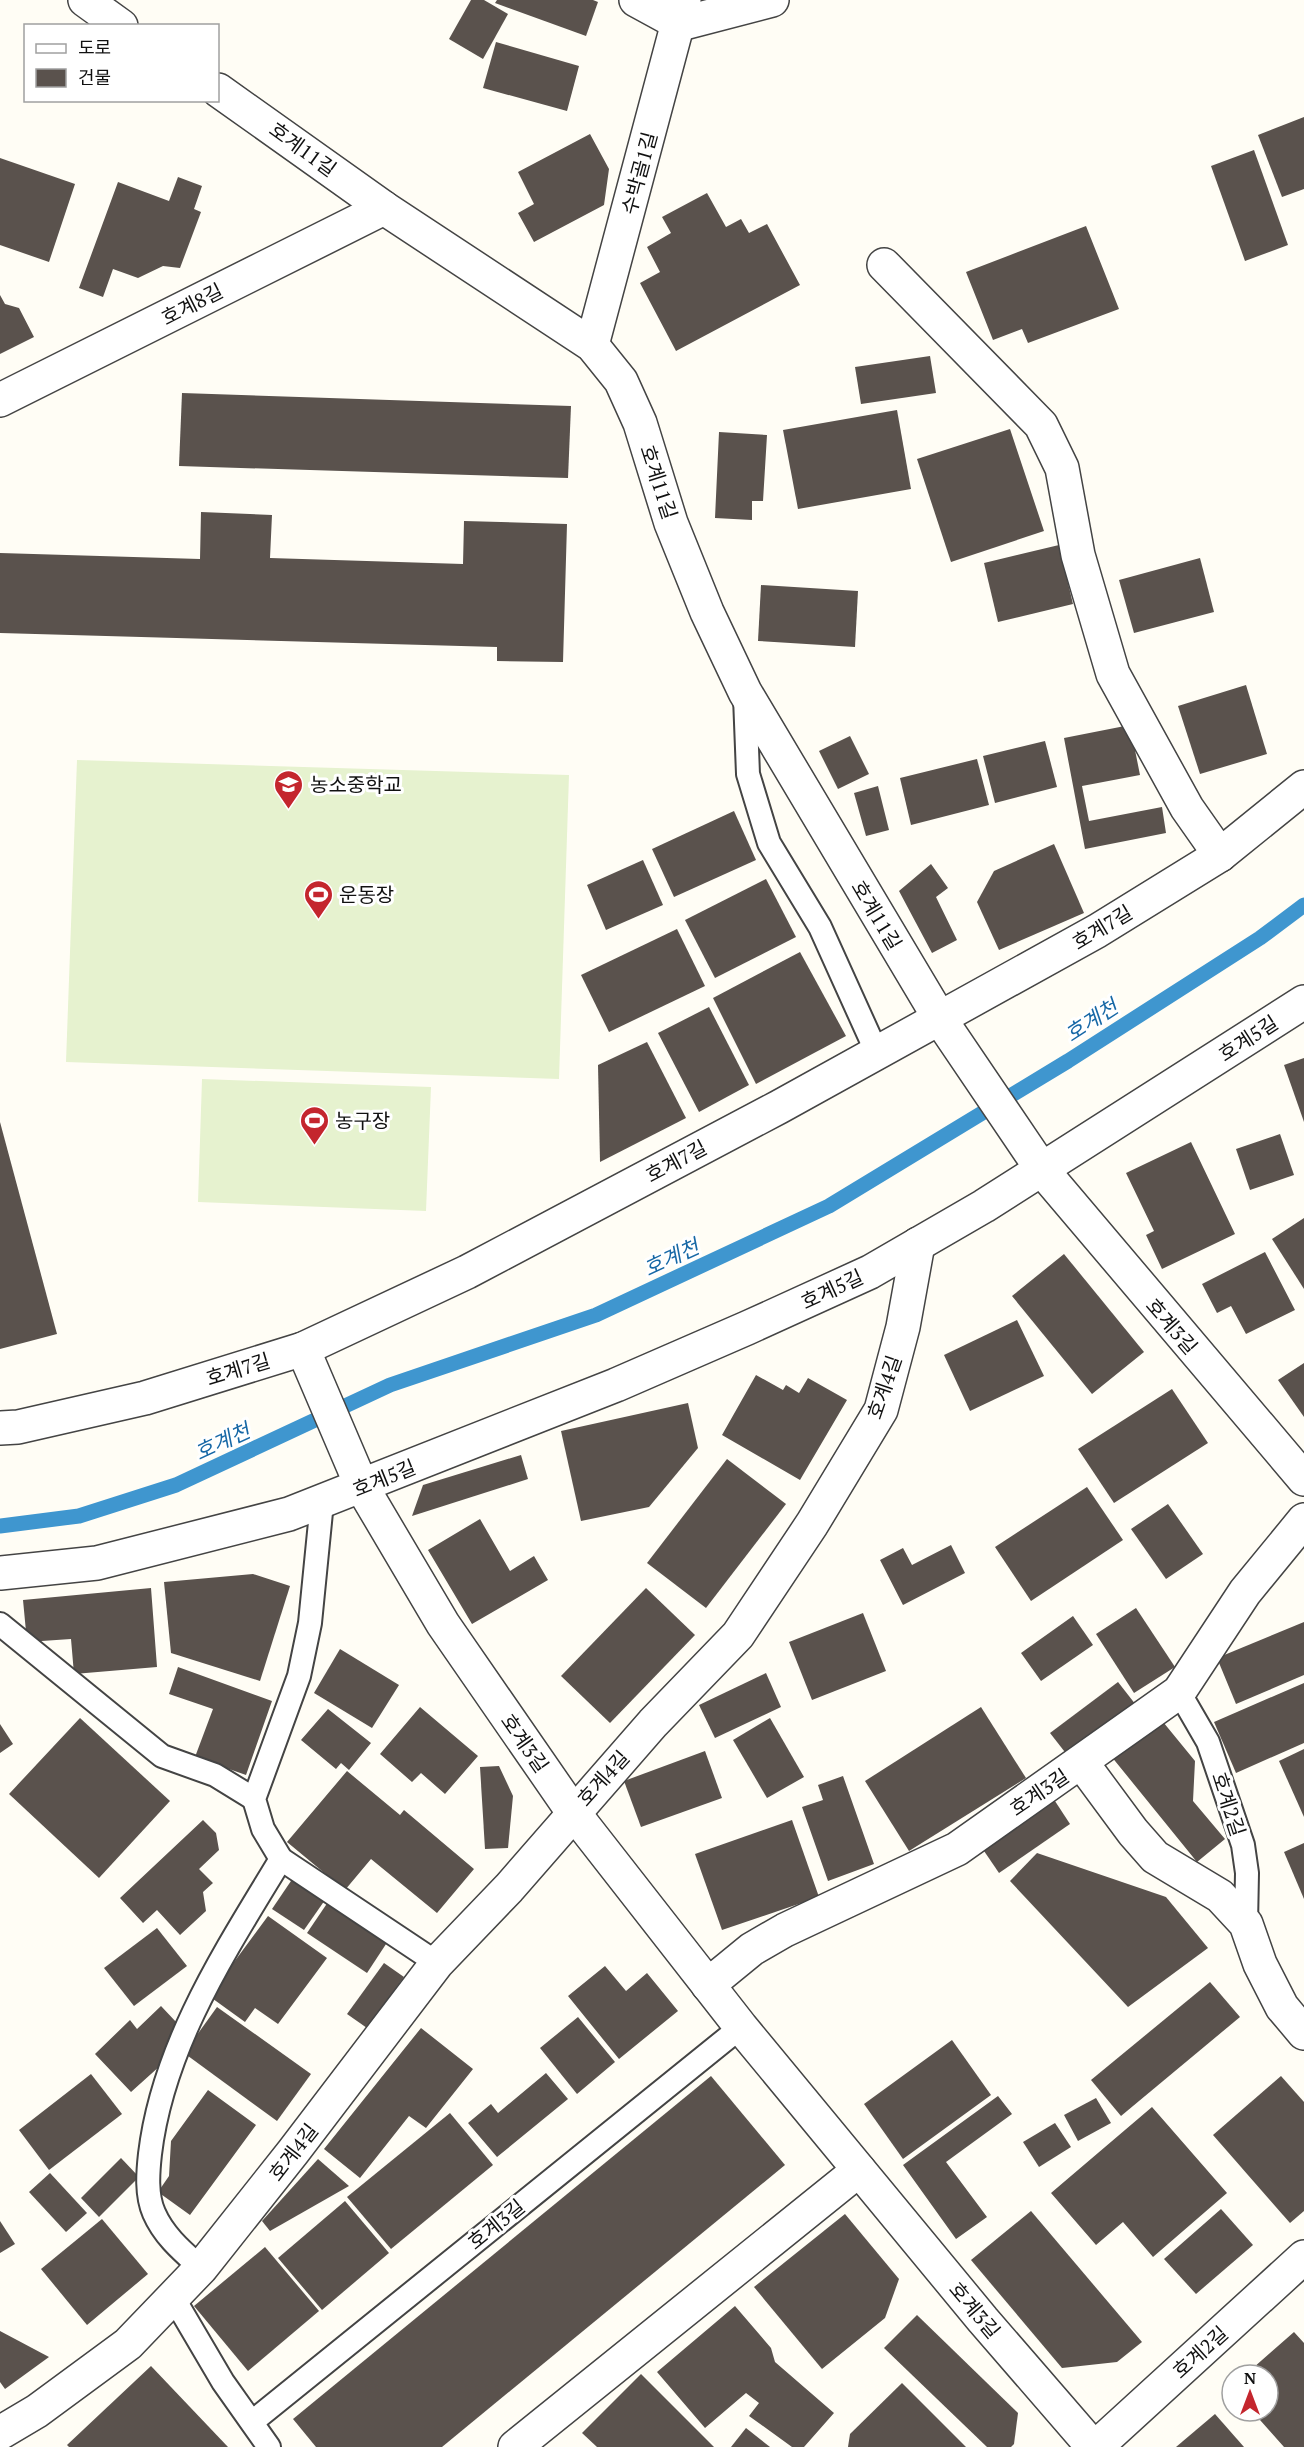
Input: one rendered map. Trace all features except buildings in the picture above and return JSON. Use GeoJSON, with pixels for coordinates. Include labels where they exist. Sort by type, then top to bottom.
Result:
{"type":"FeatureCollection","features":[{"type":"Feature","properties":{"kind":"street"},"geometry":{"type":"LineString","coordinates":[[85,0],[118,24]]}},
{"type":"Feature","properties":{"kind":"street"},"geometry":{"type":"LineString","coordinates":[[636,0],[682,12],[772,0]]}},
{"type":"Feature","properties":{"kind":"street","name":"수박골1길"},"geometry":{"type":"LineString","coordinates":[[592,345],[682,12]]}},
{"type":"Feature","properties":{"kind":"street","name":"호계11길"},"geometry":{"type":"LineString","coordinates":[[219,91],[384,208],[592,345],[621,381],[640,423],[671,523],[707,612],[745,692],[940,1019],[967,1060]]}},
{"type":"Feature","properties":{"kind":"street","name":"호계8길"},"geometry":{"type":"LineString","coordinates":[[0,400],[384,208]]}},
{"type":"Feature","properties":{"kind":"street"},"geometry":{"type":"LineString","coordinates":[[884,265],[1041,425],[1062,468],[1078,555],[1113,674],[1187,808],[1220,855]]}},
{"type":"Feature","properties":{"kind":"street","name":"호계7길"},"geometry":{"type":"LineString","coordinates":[[0,1428],[18,1427],[145,1398],[303,1349],[477,1266],[940,1019],[1097,931],[1220,855],[1304,787]]}},
{"type":"Feature","properties":{"kind":"street","name":"호계5길"},"geometry":{"type":"LineString","coordinates":[[0,1573],[98,1563],[236,1528],[322,1502],[616,1384],[736,1332],[870,1272],[1043,1171],[1304,1002]]}},
{"type":"Feature","properties":{"kind":"street","name":"호계3길"},"geometry":{"type":"LineString","coordinates":[[967,1060],[1043,1171],[1304,1479]]}},
{"type":"Feature","properties":{"kind":"street","name":"호계4길"},"geometry":{"type":"LineString","coordinates":[[0,2433],[37,2411],[128,2344],[201,2268],[437,1963],[509,1887],[653,1723],[738,1635],[812,1524],[881,1410],[903,1327],[918,1244]]}},
{"type":"Feature","properties":{"kind":"street","name":"호계3길"},"geometry":{"type":"LineString","coordinates":[[303,1349],[362,1487],[443,1624],[573,1812],[741,2027],[859,2170],[1095,2447]]}},
{"type":"Feature","properties":{"kind":"street","name":"호계3길"},"geometry":{"type":"LineString","coordinates":[[708,1985],[752,1949],[785,1930],[957,1849],[1082,1763],[1179,1692],[1245,1592],[1304,1520]]}},
{"type":"Feature","properties":{"kind":"street","name":"호계2길"},"geometry":{"type":"LineString","coordinates":[[1082,1763],[1133,1832],[1155,1857],[1220,1896],[1246,1924],[1260,1964],[1282,2007],[1304,2033]]}},
{"type":"Feature","properties":{"kind":"street"},"geometry":{"type":"LineString","coordinates":[[515,2447],[859,2170]]}},
{"type":"Feature","properties":{"kind":"street","name":"호계2길"},"geometry":{"type":"LineString","coordinates":[[1095,2447],[1304,2258]]}},
{"type":"Feature","properties":{"kind":"lane"},"geometry":{"type":"LineString","coordinates":[[745,692],[748,774],[769,843],[820,927],[877,1053]]}},
{"type":"Feature","properties":{"kind":"lane"},"geometry":{"type":"LineString","coordinates":[[322,1502],[310,1623],[299,1676],[254,1799],[263,1829],[281,1859],[437,1963]]}},
{"type":"Feature","properties":{"kind":"lane"},"geometry":{"type":"LineString","coordinates":[[0,1624],[162,1756],[214,1774],[254,1799]]}},
{"type":"Feature","properties":{"kind":"lane","name":"호계2길"},"geometry":{"type":"LineString","coordinates":[[1179,1692],[1208,1742],[1243,1845],[1247,1873],[1246,1924]]}},
{"type":"Feature","properties":{"kind":"lane"},"geometry":{"type":"LineString","coordinates":[[201,2268],[167,2237],[153,2211],[148,2176],[153,2128],[172,2063],[209,1978],[281,1859]]}},
{"type":"Feature","properties":{"kind":"lane","name":"호계3길"},"geometry":{"type":"LineString","coordinates":[[252,2422],[741,2027]]}},
{"type":"Feature","properties":{"kind":"lane"},"geometry":{"type":"LineString","coordinates":[[173,2297],[223,2382],[269,2447]]}},
{"type":"Feature","properties":{"kind":"green space","name":"운동장"},"geometry":{"type":"Polygon","coordinates":[[[77,760],[569,775],[559,1079],[66,1062],[77,760]]]}},
{"type":"Feature","properties":{"kind":"green space","name":"농구장"},"geometry":{"type":"Polygon","coordinates":[[[202,1079],[431,1087],[426,1211],[198,1202],[202,1079]]]}},
{"type":"Feature","properties":{"kind":"waterway","name":"호계천"},"geometry":{"type":"LineString","coordinates":[[0,1526],[79,1516],[176,1485],[390,1385],[596,1315],[829,1206],[1068,1061],[1260,938],[1304,905]]}},
{"type":"Feature","properties":{"kind":"place","name":"농소중학교"},"geometry":{"type":"Point","coordinates":[289,810]}},
{"type":"Feature","properties":{"kind":"place","name":"운동장"},"geometry":{"type":"Point","coordinates":[318,920]}},
{"type":"Feature","properties":{"kind":"place","name":"농구장"},"geometry":{"type":"Point","coordinates":[314,1146]}}]}
